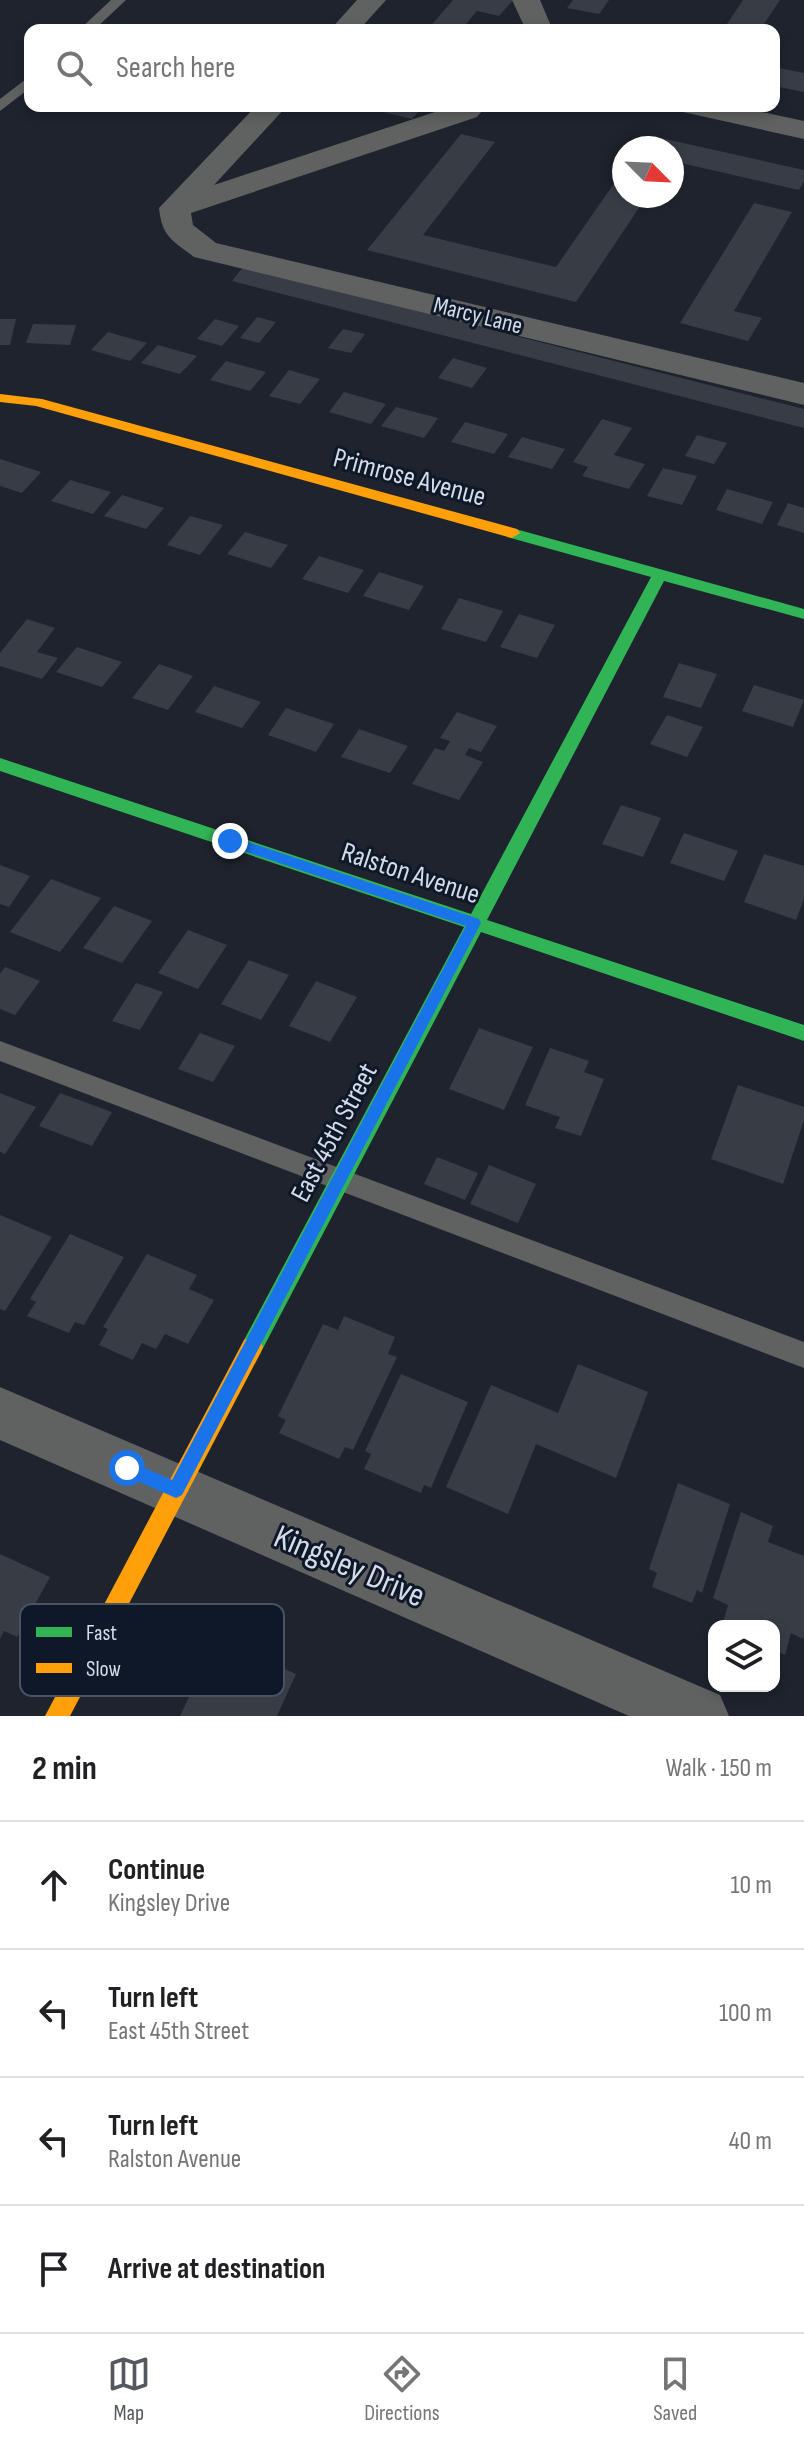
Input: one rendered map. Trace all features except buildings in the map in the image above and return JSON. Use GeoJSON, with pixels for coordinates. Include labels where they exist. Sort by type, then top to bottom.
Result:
{"type":"FeatureCollection","features":[{"type":"Feature","properties":{"kind":"street"},"geometry":{"type":"LineString","coordinates":[[350,24],[372,0]]}},
{"type":"Feature","properties":{"kind":"street"},"geometry":{"type":"LineString","coordinates":[[526,0],[535,24]]}},
{"type":"Feature","properties":{"kind":"street"},"geometry":{"type":"LineString","coordinates":[[175,208],[266,112]]}},
{"type":"Feature","properties":{"kind":"street"},"geometry":{"type":"LineString","coordinates":[[175,208],[463,112]]}},
{"type":"Feature","properties":{"kind":"street"},"geometry":{"type":"LineString","coordinates":[[721,112],[804,130]]}},
{"type":"Feature","properties":{"kind":"street","name":"Marcy Lane"},"geometry":{"type":"LineString","coordinates":[[175,208],[177,228],[205,250],[804,394]]}},
{"type":"Feature","properties":{"kind":"street","name":"Primrose Avenue"},"geometry":{"type":"LineString","coordinates":[[0,398],[50,406],[804,614]]}},
{"type":"Feature","properties":{"kind":"street","name":"East 45th Street"},"geometry":{"type":"LineString","coordinates":[[116,1604],[660,574]]}},
{"type":"Feature","properties":{"kind":"street","name":"Ralston Avenue"},"geometry":{"type":"LineString","coordinates":[[0,764],[804,1033]]}},
{"type":"Feature","properties":{"kind":"street","name":"Kingsley Drive"},"geometry":{"type":"LineString","coordinates":[[0,1413],[699,1716]]}},
{"type":"Feature","properties":{"kind":"street","name":"East 45th Street"},"geometry":{"type":"LineString","coordinates":[[57,1716],[67,1696]]}},
{"type":"Feature","properties":{"kind":"lane"},"geometry":{"type":"LineString","coordinates":[[93,24],[119,0]]}},
{"type":"Feature","properties":{"kind":"lane"},"geometry":{"type":"LineString","coordinates":[[0,107],[24,85]]}},
{"type":"Feature","properties":{"kind":"lane"},"geometry":{"type":"LineString","coordinates":[[0,1051],[804,1355]]}},
{"type":"Feature","properties":{"kind":"traffic: fast"},"geometry":{"type":"LineString","coordinates":[[512,533],[804,614]]}},
{"type":"Feature","properties":{"kind":"traffic: fast"},"geometry":{"type":"LineString","coordinates":[[252,1347],[660,574]]}},
{"type":"Feature","properties":{"kind":"traffic: fast"},"geometry":{"type":"LineString","coordinates":[[0,764],[804,1033]]}},
{"type":"Feature","properties":{"kind":"traffic: slow"},"geometry":{"type":"LineString","coordinates":[[0,398],[37,402],[512,533]]}},
{"type":"Feature","properties":{"kind":"traffic: slow"},"geometry":{"type":"LineString","coordinates":[[116,1604],[252,1347]]}},
{"type":"Feature","properties":{"kind":"traffic: slow"},"geometry":{"type":"LineString","coordinates":[[57,1716],[68,1696]]}},
{"type":"Feature","properties":{"kind":"route"},"geometry":{"type":"LineString","coordinates":[[127,1468],[176,1489],[474,923],[230,841]]}}]}
